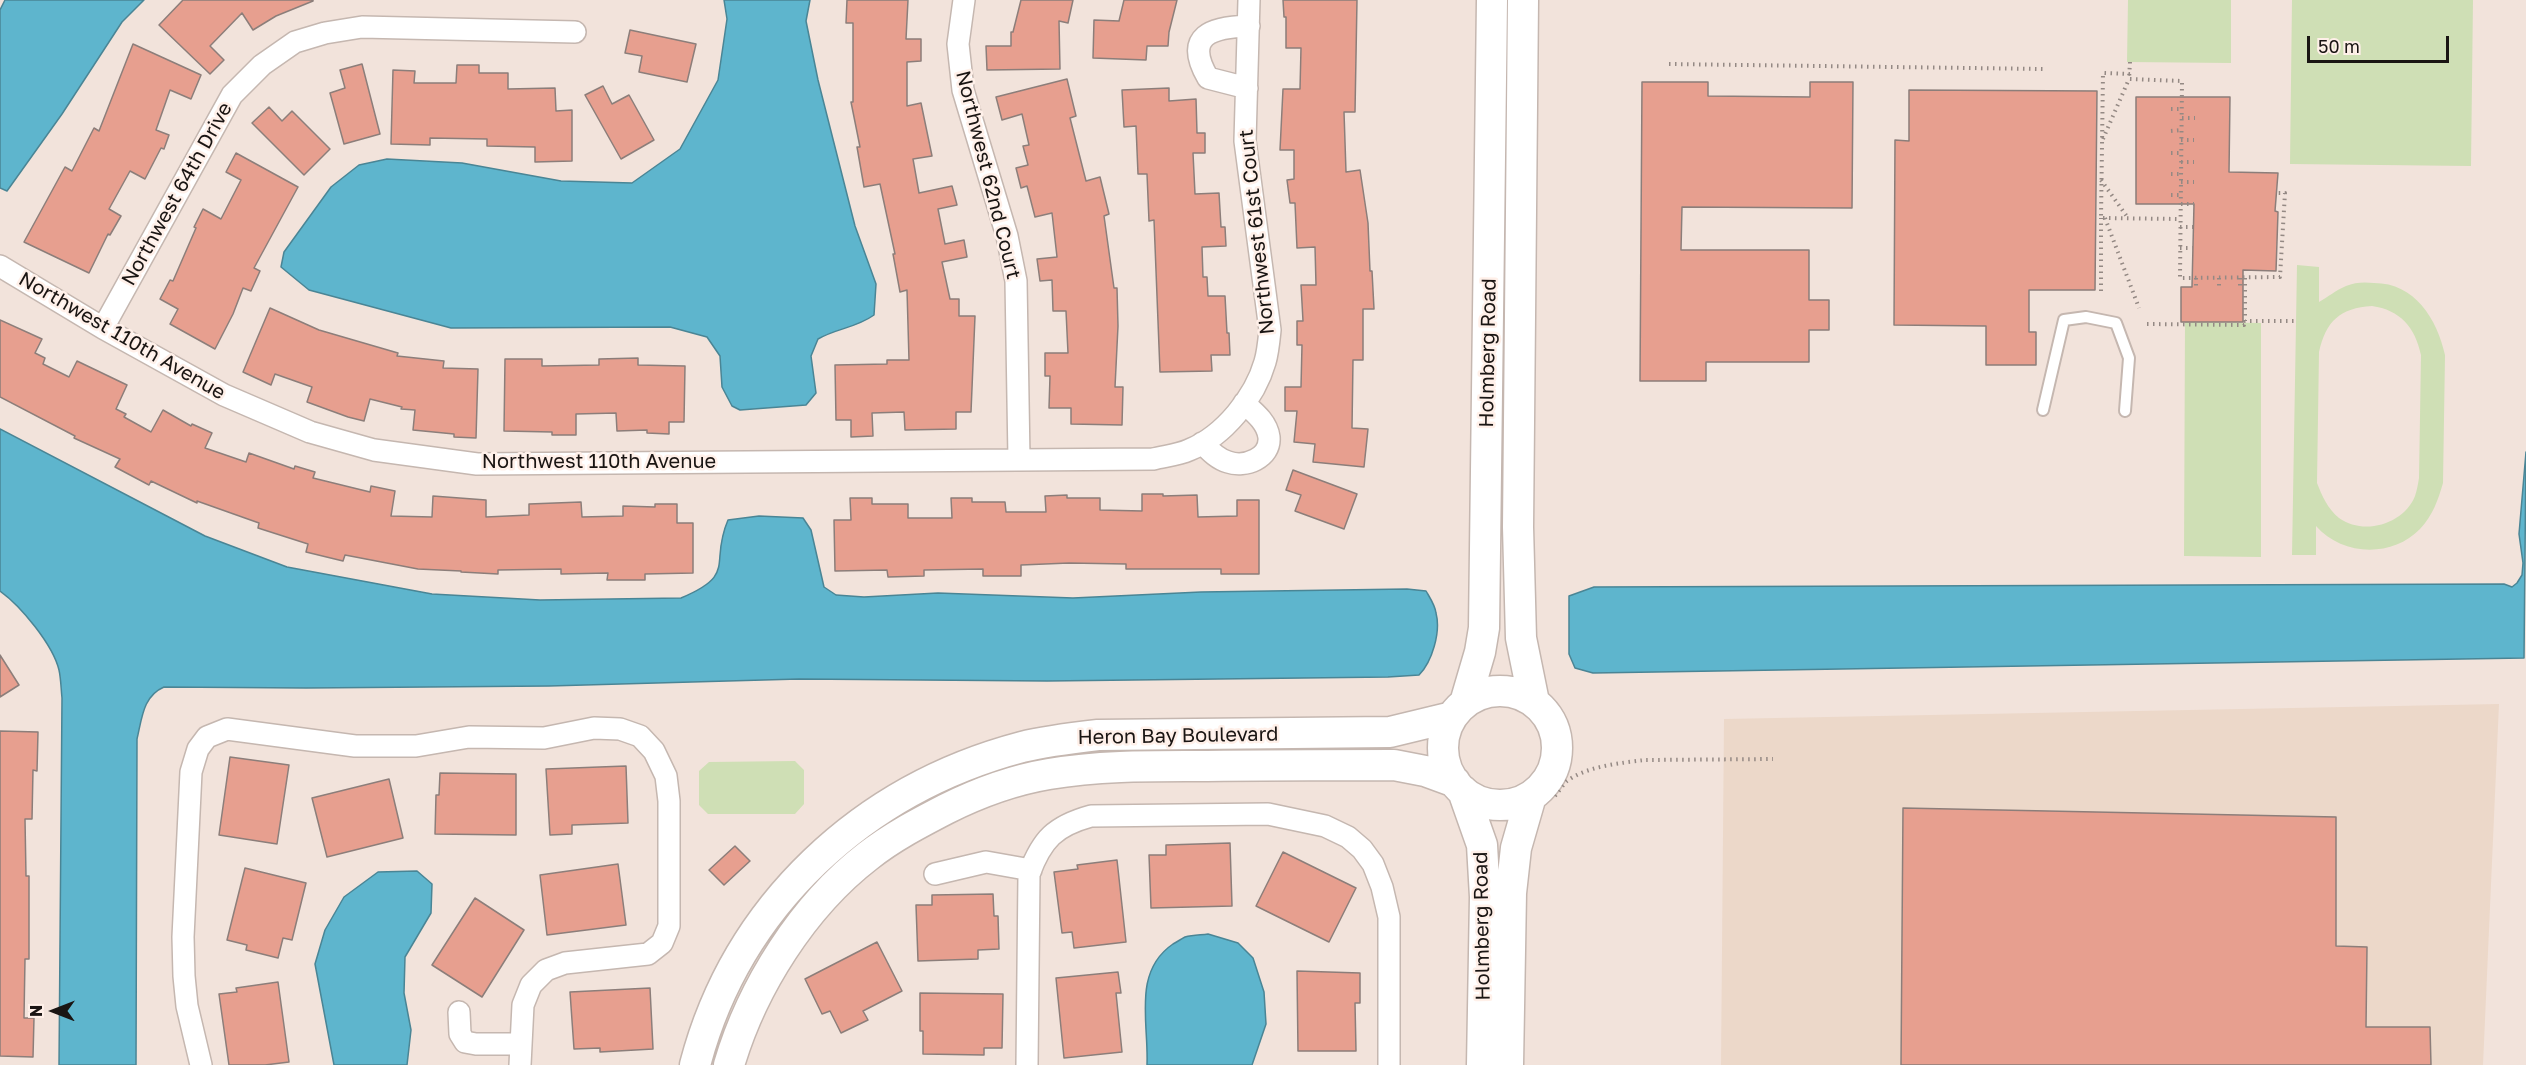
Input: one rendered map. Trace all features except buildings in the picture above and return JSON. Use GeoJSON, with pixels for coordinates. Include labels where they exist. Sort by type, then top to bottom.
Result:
{"type":"FeatureCollection","features":[{"type":"Feature","properties":{"kind":"street","name":"Northwest 62nd Court"},"geometry":{"type":"LineString","coordinates":[[964,0],[958,44],[963,90],[1007,236],[1016,281],[1019,459]]}},
{"type":"Feature","properties":{"kind":"street","name":"Northwest 61st Court"},"geometry":{"type":"LineString","coordinates":[[1238,411],[1256,385],[1265,360],[1270,330],[1245,141],[1249,0]]}},
{"type":"Feature","properties":{"kind":"street","name":"Holmberg Road"},"geometry":{"type":"LineString","coordinates":[[1459,710],[1480,652],[1484,628],[1492,0]]}},
{"type":"Feature","properties":{"kind":"street","name":"Holmberg Road"},"geometry":{"type":"LineString","coordinates":[[1523,0],[1518,527],[1521,638],[1534,702]]}},
{"type":"Feature","properties":{"kind":"street"},"geometry":{"type":"LineString","coordinates":[[1247,88],[1208,78],[1200,62],[1199,50],[1201,41],[1207,33],[1216,28],[1249,26]]}},
{"type":"Feature","properties":{"kind":"street","name":"Northwest 64th Drive"},"geometry":{"type":"LineString","coordinates":[[103,328],[232,95],[262,65],[295,42],[325,33],[362,27],[575,32]]}},
{"type":"Feature","properties":{"kind":"street","name":"Northwest 110th Avenue"},"geometry":{"type":"LineString","coordinates":[[0,266],[103,328],[224,395],[310,432],[374,450],[430,459],[477,464],[1153,459],[1190,450],[1202,443],[1238,411]]}},
{"type":"Feature","properties":{"kind":"street"},"geometry":{"type":"LineString","coordinates":[[1202,443],[1214,455],[1226,462],[1236,464],[1255,460],[1262,455],[1268,446],[1269,437],[1266,426],[1261,418],[1238,411]]}},
{"type":"Feature","properties":{"kind":"street"},"geometry":{"type":"LineString","coordinates":[[1499,691],[1518,694],[1534,702],[1547,715],[1555,731],[1557,750],[1554,768],[1544,784],[1542,797],[1503,805],[1489,804],[1475,799],[1459,786],[1444,757],[1444,743],[1459,710],[1481,694],[1499,691]]}},
{"type":"Feature","properties":{"kind":"street","name":"Heron Bay Boulevard"},"geometry":{"type":"LineString","coordinates":[[695,1065],[704,1031],[733,969],[770,911],[792,884],[832,844],[868,816],[943,775],[985,758],[1023,747],[1087,736],[1390,732],[1459,710]]}},
{"type":"Feature","properties":{"kind":"street"},"geometry":{"type":"LineString","coordinates":[[201,1065],[187,1006],[183,936],[191,772],[198,749],[207,737],[227,729],[365,746],[416,746],[469,737],[544,738],[594,728],[620,729],[640,736],[654,751],[666,776],[669,801],[669,926],[662,943],[648,954],[565,963],[546,970],[531,985],[523,1005],[520,1065]]}},
{"type":"Feature","properties":{"kind":"street","name":"Heron Bay Boulevard"},"geometry":{"type":"LineString","coordinates":[[729,1065],[737,1036],[764,981],[791,938],[829,893],[867,856],[913,826],[963,800],[1007,784],[1047,774],[1101,767],[1394,765],[1425,771],[1459,786]]}},
{"type":"Feature","properties":{"kind":"street","name":"Holmberg Road"},"geometry":{"type":"LineString","coordinates":[[1459,786],[1482,844],[1485,897],[1482,1065]]}},
{"type":"Feature","properties":{"kind":"street","name":"Holmberg Road"},"geometry":{"type":"LineString","coordinates":[[1508,1065],[1511,893],[1516,848],[1542,797]]}},
{"type":"Feature","properties":{"kind":"street"},"geometry":{"type":"LineString","coordinates":[[1027,1065],[1030,870],[1038,851],[1052,833],[1069,822],[1091,816],[1268,814],[1325,826],[1348,837],[1362,849],[1373,864],[1382,887],[1389,917],[1389,1065]]}},
{"type":"Feature","properties":{"kind":"street"},"geometry":{"type":"LineString","coordinates":[[936,874],[986,862],[1030,870]]}},
{"type":"Feature","properties":{"kind":"street"},"geometry":{"type":"LineString","coordinates":[[459,1012],[460,1034],[465,1042],[521,1044]]}},
{"type":"Feature","properties":{"kind":"lane"},"geometry":{"type":"LineString","coordinates":[[2043,410],[2064,320],[2086,317],[2116,323],[2129,358],[2125,411]]}},
{"type":"Feature","properties":{"kind":"path"},"geometry":{"type":"LineString","coordinates":[[2102,142],[2129,76],[2130,62]]}},
{"type":"Feature","properties":{"kind":"path"},"geometry":{"type":"LineString","coordinates":[[1669,64],[2043,69]]}},
{"type":"Feature","properties":{"kind":"path"},"geometry":{"type":"LineString","coordinates":[[2101,291],[2103,73],[2182,81],[2180,278],[2280,277],[2284,193],[2278,193]]}},
{"type":"Feature","properties":{"kind":"path"},"geometry":{"type":"LineString","coordinates":[[2171,109],[2182,109]]}},
{"type":"Feature","properties":{"kind":"path"},"geometry":{"type":"LineString","coordinates":[[2182,118],[2195,118]]}},
{"type":"Feature","properties":{"kind":"path"},"geometry":{"type":"LineString","coordinates":[[2171,131],[2182,130]]}},
{"type":"Feature","properties":{"kind":"path"},"geometry":{"type":"LineString","coordinates":[[2181,140],[2194,140]]}},
{"type":"Feature","properties":{"kind":"path"},"geometry":{"type":"LineString","coordinates":[[2171,153],[2181,153]]}},
{"type":"Feature","properties":{"kind":"path"},"geometry":{"type":"LineString","coordinates":[[2181,162],[2194,162]]}},
{"type":"Feature","properties":{"kind":"path"},"geometry":{"type":"LineString","coordinates":[[2171,174],[2181,174]]}},
{"type":"Feature","properties":{"kind":"path"},"geometry":{"type":"LineString","coordinates":[[2101,180],[2129,218]]}},
{"type":"Feature","properties":{"kind":"path"},"geometry":{"type":"LineString","coordinates":[[2181,182],[2194,182]]}},
{"type":"Feature","properties":{"kind":"path"},"geometry":{"type":"LineString","coordinates":[[2170,195],[2181,195]]}},
{"type":"Feature","properties":{"kind":"path"},"geometry":{"type":"LineString","coordinates":[[2181,204],[2194,204]]}},
{"type":"Feature","properties":{"kind":"path"},"geometry":{"type":"LineString","coordinates":[[2103,218],[2180,219]]}},
{"type":"Feature","properties":{"kind":"path"},"geometry":{"type":"LineString","coordinates":[[2103,218],[2139,308]]}},
{"type":"Feature","properties":{"kind":"path"},"geometry":{"type":"LineString","coordinates":[[2180,226],[2193,227]]}},
{"type":"Feature","properties":{"kind":"path"},"geometry":{"type":"LineString","coordinates":[[2277,229],[2283,229]]}},
{"type":"Feature","properties":{"kind":"path"},"geometry":{"type":"LineString","coordinates":[[2180,248],[2193,248]]}},
{"type":"Feature","properties":{"kind":"path"},"geometry":{"type":"LineString","coordinates":[[2196,278],[2196,288]]}},
{"type":"Feature","properties":{"kind":"path"},"geometry":{"type":"LineString","coordinates":[[2219,278],[2219,288]]}},
{"type":"Feature","properties":{"kind":"path"},"geometry":{"type":"LineString","coordinates":[[2240,288],[2242,278]]}},
{"type":"Feature","properties":{"kind":"path"},"geometry":{"type":"LineString","coordinates":[[2147,324],[2244,325],[2242,278]]}},
{"type":"Feature","properties":{"kind":"path"},"geometry":{"type":"LineString","coordinates":[[2245,321],[2296,321]]}},
{"type":"Feature","properties":{"kind":"path"},"geometry":{"type":"LineString","coordinates":[[1542,797],[1567,781],[1599,768],[1626,762],[1773,759]]}},
{"type":"Feature","properties":{"kind":"shaded area"},"geometry":{"type":"Polygon","coordinates":[[[2499,704],[2483,1065],[1721,1065],[1724,719],[2499,704]]]}},
{"type":"Feature","properties":{"kind":"green space"},"geometry":{"type":"Polygon","coordinates":[[[2128,0],[2231,0],[2231,63],[2127,62],[2128,0]]]}},
{"type":"Feature","properties":{"kind":"green space"},"geometry":{"type":"Polygon","coordinates":[[[2292,0],[2473,0],[2471,166],[2290,164],[2292,0]]]}},
{"type":"Feature","properties":{"kind":"green space"},"geometry":{"type":"Polygon","coordinates":[[[2297,265],[2319,267],[2319,302],[2346,286],[2367,282],[2401,289],[2412,296],[2430,316],[2445,355],[2443,483],[2435,507],[2425,524],[2409,538],[2396,545],[2382,549],[2353,548],[2327,536],[2316,526],[2316,555],[2292,555],[2297,265]],[[2361,307],[2343,313],[2330,324],[2319,352],[2317,483],[2326,502],[2339,518],[2360,526],[2382,524],[2402,514],[2410,506],[2415,496],[2419,478],[2421,355],[2410,328],[2391,311],[2361,307]]]}},
{"type":"Feature","properties":{"kind":"green space"},"geometry":{"type":"Polygon","coordinates":[[[2185,322],[2261,323],[2261,557],[2184,556],[2185,322]]]}},
{"type":"Feature","properties":{"kind":"green space"},"geometry":{"type":"Polygon","coordinates":[[[795,761],[804,770],[804,804],[795,814],[708,814],[699,805],[699,771],[709,762],[795,761]]]}},
{"type":"Feature","properties":{"kind":"water"},"geometry":{"type":"Polygon","coordinates":[[[5,0],[144,0],[122,22],[62,114],[7,191],[0,188],[0,10],[5,0]]]}},
{"type":"Feature","properties":{"kind":"water"},"geometry":{"type":"Polygon","coordinates":[[[724,0],[810,0],[806,21],[818,80],[855,226],[876,284],[874,315],[860,323],[818,339],[811,356],[816,393],[806,405],[740,410],[732,406],[722,387],[720,356],[707,337],[670,327],[451,328],[309,290],[281,267],[284,252],[331,187],[359,165],[387,159],[462,163],[561,181],[632,183],[680,149],[718,80],[727,19],[724,0]]]}},
{"type":"Feature","properties":{"kind":"water"},"geometry":{"type":"Polygon","coordinates":[[[0,429],[205,536],[287,567],[432,594],[540,600],[681,598],[699,590],[716,574],[728,520],[759,516],[803,518],[811,530],[824,587],[836,595],[864,597],[938,593],[1073,598],[1201,592],[1407,589],[1426,591],[1435,610],[1436,638],[1428,662],[1419,675],[1388,677],[1047,681],[799,679],[549,686],[164,687],[152,696],[144,708],[137,739],[136,1065],[59,1065],[61,680],[56,660],[43,638],[26,616],[0,591],[0,429]]]}},
{"type":"Feature","properties":{"kind":"water"},"geometry":{"type":"Polygon","coordinates":[[[2526,452],[2524,658],[1593,673],[1575,668],[1569,654],[1569,596],[1594,587],[2504,584],[2512,587],[2522,575],[2523,563],[2519,534],[2526,452]]]}},
{"type":"Feature","properties":{"kind":"water"},"geometry":{"type":"Polygon","coordinates":[[[417,871],[432,884],[431,913],[405,957],[404,993],[411,1030],[407,1065],[334,1065],[315,964],[325,930],[344,897],[378,872],[417,871]]]}},
{"type":"Feature","properties":{"kind":"water"},"geometry":{"type":"Polygon","coordinates":[[[1208,934],[1238,943],[1253,958],[1264,992],[1266,1024],[1252,1065],[1147,1065],[1145,999],[1152,969],[1160,956],[1173,944],[1185,937],[1208,934]]]}}]}
